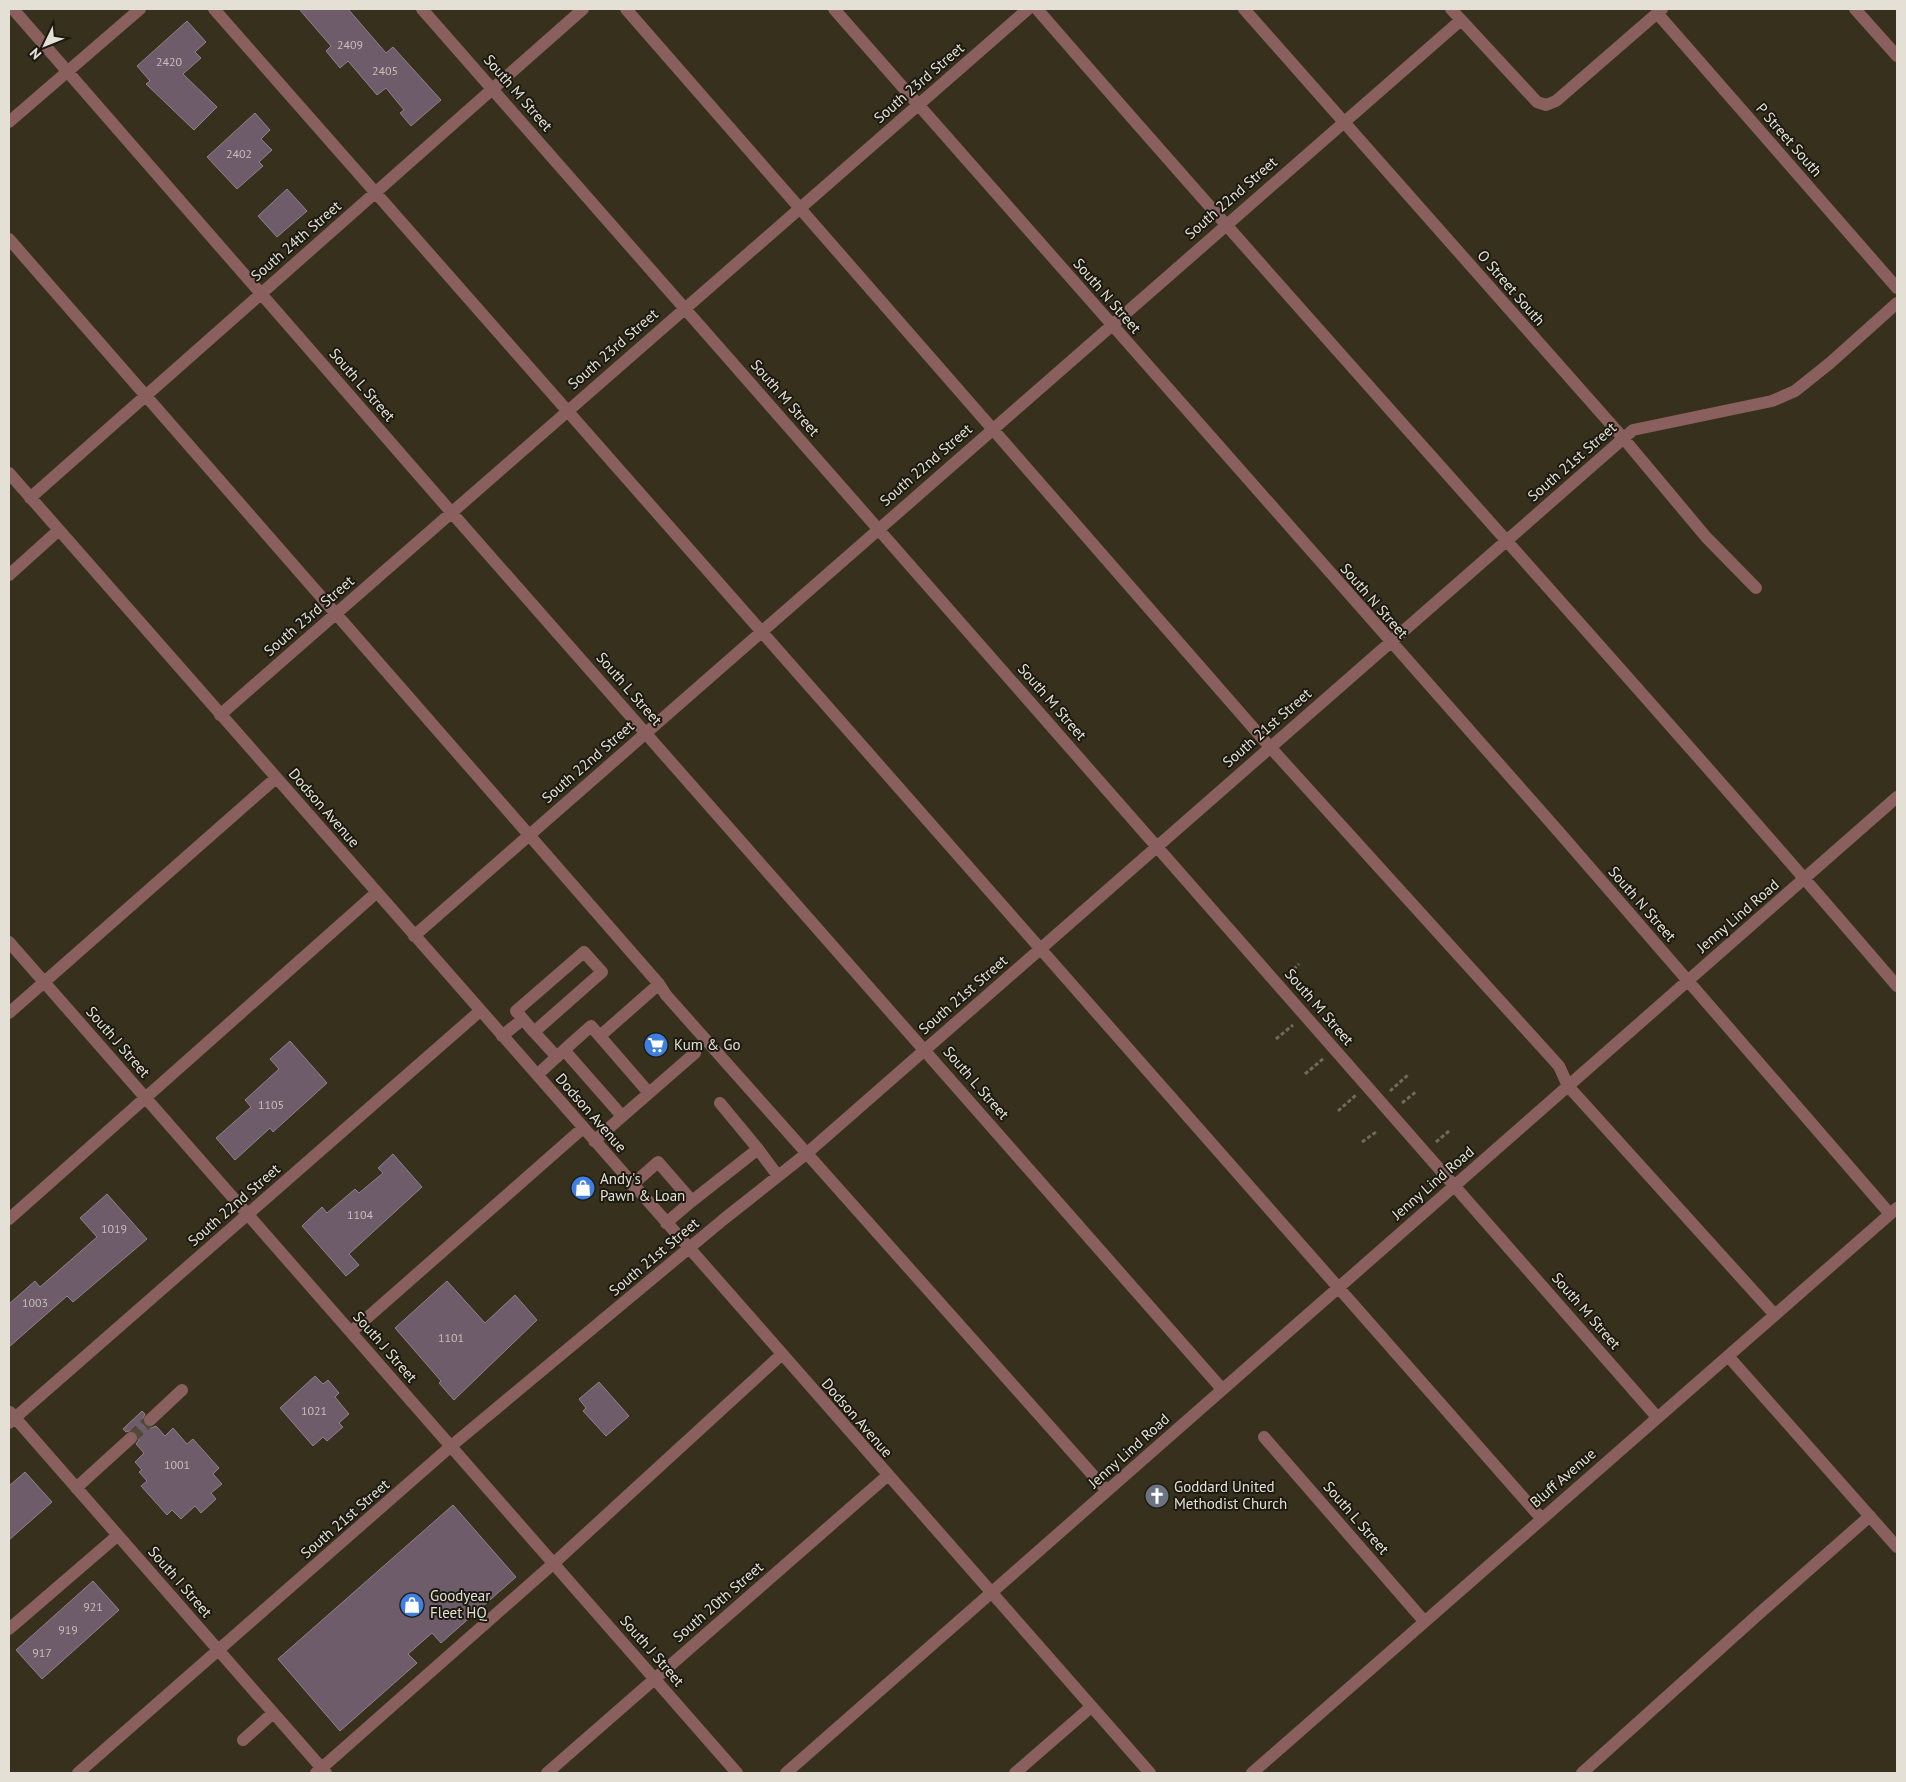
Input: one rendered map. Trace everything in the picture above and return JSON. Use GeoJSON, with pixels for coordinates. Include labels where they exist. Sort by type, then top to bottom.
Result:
{"type":"FeatureCollection","features":[{"type":"Feature","properties":{"kind":"street","name":"South L Street"},"geometry":{"type":"LineString","coordinates":[[13,9],[452,513],[1222,1389]]}},
{"type":"Feature","properties":{"kind":"street"},"geometry":{"type":"LineString","coordinates":[[9,122],[140,9]]}},
{"type":"Feature","properties":{"kind":"street"},"geometry":{"type":"LineString","coordinates":[[214,9],[760,633],[1541,1518]]}},
{"type":"Feature","properties":{"kind":"street","name":"South M Street"},"geometry":{"type":"LineString","coordinates":[[422,9],[1657,1417]]}},
{"type":"Feature","properties":{"kind":"street","name":"South 24th Street"},"geometry":{"type":"LineString","coordinates":[[30,498],[583,9]]}},
{"type":"Feature","properties":{"kind":"street"},"geometry":{"type":"LineString","coordinates":[[626,9],[994,428],[1270,747],[1559,1066],[1568,1086],[1775,1315]]}},
{"type":"Feature","properties":{"kind":"street","name":"South N Street"},"geometry":{"type":"LineString","coordinates":[[834,9],[1688,981],[1894,1211]]}},
{"type":"Feature","properties":{"kind":"street","name":"South 23rd Street"},"geometry":{"type":"LineString","coordinates":[[220,715],[1028,9]]}},
{"type":"Feature","properties":{"kind":"street"},"geometry":{"type":"LineString","coordinates":[[1037,9],[1224,226],[1507,540],[1897,984]]}},
{"type":"Feature","properties":{"kind":"street","name":"O Street South"},"geometry":{"type":"LineString","coordinates":[[1244,9],[1624,438],[1706,537],[1756,588]]}},
{"type":"Feature","properties":{"kind":"street"},"geometry":{"type":"LineString","coordinates":[[1451,9],[1537,102],[1546,105],[1556,100],[1659,11]]}},
{"type":"Feature","properties":{"kind":"street"},"geometry":{"type":"LineString","coordinates":[[1855,9],[1897,56]]}},
{"type":"Feature","properties":{"kind":"street","name":"P Street South"},"geometry":{"type":"LineString","coordinates":[[1659,11],[1897,288]]}},
{"type":"Feature","properties":{"kind":"street","name":"South 22nd Street"},"geometry":{"type":"LineString","coordinates":[[414,936],[1461,20]]}},
{"type":"Feature","properties":{"kind":"street"},"geometry":{"type":"LineString","coordinates":[[9,239],[530,834],[660,984],[666,995],[1107,1491]]}},
{"type":"Feature","properties":{"kind":"street","name":"South 21st Street"},"geometry":{"type":"LineString","coordinates":[[78,1773],[450,1447],[806,1154],[1156,845],[1633,430],[1772,401],[1795,391],[1830,363],[1897,303]]}},
{"type":"Feature","properties":{"kind":"street","name":"Dodson Avenue"},"geometry":{"type":"LineString","coordinates":[[9,473],[887,1476],[1150,1773]]}},
{"type":"Feature","properties":{"kind":"street"},"geometry":{"type":"LineString","coordinates":[[9,575],[59,530]]}},
{"type":"Feature","properties":{"kind":"street"},"geometry":{"type":"LineString","coordinates":[[9,1013],[276,778]]}},
{"type":"Feature","properties":{"kind":"street","name":"Jenny Lind Road"},"geometry":{"type":"LineString","coordinates":[[786,1773],[1897,797]]}},
{"type":"Feature","properties":{"kind":"street"},"geometry":{"type":"LineString","coordinates":[[9,1220],[376,893]]}},
{"type":"Feature","properties":{"kind":"street","name":"South J Street"},"geometry":{"type":"LineString","coordinates":[[9,942],[737,1773]]}},
{"type":"Feature","properties":{"kind":"street"},"geometry":{"type":"LineString","coordinates":[[534,1032],[602,972],[584,952],[516,1011],[534,1032],[561,1054],[622,1116]]}},
{"type":"Feature","properties":{"kind":"street"},"geometry":{"type":"LineString","coordinates":[[600,1036],[660,984]]}},
{"type":"Feature","properties":{"kind":"street","name":"South 22nd Street"},"geometry":{"type":"LineString","coordinates":[[11,1418],[480,1011]]}},
{"type":"Feature","properties":{"kind":"street"},"geometry":{"type":"LineString","coordinates":[[502,1036],[523,1019]]}},
{"type":"Feature","properties":{"kind":"street"},"geometry":{"type":"LineString","coordinates":[[537,1076],[591,1026],[649,1093]]}},
{"type":"Feature","properties":{"kind":"street"},"geometry":{"type":"LineString","coordinates":[[594,1141],[695,1053]]}},
{"type":"Feature","properties":{"kind":"street"},"geometry":{"type":"LineString","coordinates":[[720,1103],[778,1176]]}},
{"type":"Feature","properties":{"kind":"street"},"geometry":{"type":"LineString","coordinates":[[351,1332],[583,1128]]}},
{"type":"Feature","properties":{"kind":"street"},"geometry":{"type":"LineString","coordinates":[[666,1223],[758,1149]]}},
{"type":"Feature","properties":{"kind":"street"},"geometry":{"type":"LineString","coordinates":[[632,1185],[658,1162],[692,1201]]}},
{"type":"Feature","properties":{"kind":"street","name":"Bluff Avenue"},"geometry":{"type":"LineString","coordinates":[[1252,1773],[1541,1518],[1894,1211]]}},
{"type":"Feature","properties":{"kind":"street"},"geometry":{"type":"LineString","coordinates":[[322,1772],[781,1355]]}},
{"type":"Feature","properties":{"kind":"street"},"geometry":{"type":"LineString","coordinates":[[1728,1356],[1897,1547]]}},
{"type":"Feature","properties":{"kind":"street"},"geometry":{"type":"LineString","coordinates":[[150,1420],[182,1390]]}},
{"type":"Feature","properties":{"kind":"street","name":"South I Street"},"geometry":{"type":"LineString","coordinates":[[11,1418],[76,1488],[273,1713],[322,1772]]}},
{"type":"Feature","properties":{"kind":"street","name":"South L Street"},"geometry":{"type":"LineString","coordinates":[[1264,1436],[1424,1621]]}},
{"type":"Feature","properties":{"kind":"street"},"geometry":{"type":"LineString","coordinates":[[76,1488],[131,1438]]}},
{"type":"Feature","properties":{"kind":"street","name":"South 20th Street"},"geometry":{"type":"LineString","coordinates":[[547,1773],[887,1476]]}},
{"type":"Feature","properties":{"kind":"street"},"geometry":{"type":"LineString","coordinates":[[1582,1773],[1870,1516]]}},
{"type":"Feature","properties":{"kind":"street"},"geometry":{"type":"LineString","coordinates":[[9,1629],[117,1536]]}},
{"type":"Feature","properties":{"kind":"street"},"geometry":{"type":"LineString","coordinates":[[1016,1773],[1091,1708]]}},
{"type":"Feature","properties":{"kind":"street"},"geometry":{"type":"LineString","coordinates":[[243,1740],[273,1713]]}},
{"type":"Feature","properties":{"kind":"path"},"geometry":{"type":"LineString","coordinates":[[1276,1039],[1304,1014]]}},
{"type":"Feature","properties":{"kind":"path"},"geometry":{"type":"LineString","coordinates":[[1305,1074],[1335,1049]]}},
{"type":"Feature","properties":{"kind":"path"},"geometry":{"type":"LineString","coordinates":[[1380,1100],[1409,1074]]}},
{"type":"Feature","properties":{"kind":"path"},"geometry":{"type":"LineString","coordinates":[[1338,1111],[1367,1086]]}},
{"type":"Feature","properties":{"kind":"path"},"geometry":{"type":"LineString","coordinates":[[1362,1142],[1376,1132]]}},
{"type":"Feature","properties":{"kind":"building"},"geometry":{"type":"Polygon","coordinates":[[[299,9],[348,9],[386,53],[393,47],[441,100],[411,126],[400,113],[404,110],[386,88],[377,95],[348,61],[340,68],[326,51],[331,46],[299,9]]]}},
{"type":"Feature","properties":{"kind":"building"},"geometry":{"type":"Polygon","coordinates":[[[187,21],[206,42],[195,52],[201,58],[183,74],[217,107],[194,130],[146,84],[150,81],[137,66],[187,21]]]}},
{"type":"Feature","properties":{"kind":"building"},"geometry":{"type":"Polygon","coordinates":[[[255,113],[270,130],[261,139],[272,150],[259,162],[263,166],[237,189],[207,157],[255,113]]]}},
{"type":"Feature","properties":{"kind":"building"},"geometry":{"type":"Polygon","coordinates":[[[287,189],[307,211],[277,237],[258,216],[287,189]]]}},
{"type":"Feature","properties":{"kind":"building"},"geometry":{"type":"Polygon","coordinates":[[[290,1041],[327,1083],[273,1132],[270,1128],[235,1160],[216,1138],[251,1107],[245,1100],[279,1069],[270,1059],[290,1041]]]}},
{"type":"Feature","properties":{"kind":"building"},"geometry":{"type":"Polygon","coordinates":[[[393,1154],[422,1187],[349,1254],[359,1265],[346,1276],[302,1226],[322,1207],[327,1213],[355,1189],[359,1193],[383,1173],[378,1168],[393,1154]]]}},
{"type":"Feature","properties":{"kind":"building"},"geometry":{"type":"Polygon","coordinates":[[[107,1194],[147,1239],[73,1302],[67,1296],[9,1347],[9,1304],[35,1281],[40,1287],[97,1237],[80,1218],[107,1194]]]}},
{"type":"Feature","properties":{"kind":"building"},"geometry":{"type":"Polygon","coordinates":[[[447,1281],[485,1323],[515,1295],[537,1320],[454,1400],[439,1383],[441,1381],[395,1328],[447,1281]]]}},
{"type":"Feature","properties":{"kind":"building"},"geometry":{"type":"Polygon","coordinates":[[[315,1376],[323,1384],[328,1380],[339,1393],[335,1397],[349,1414],[339,1423],[343,1427],[327,1441],[323,1437],[313,1446],[280,1408],[315,1376]]]}},
{"type":"Feature","properties":{"kind":"building"},"geometry":{"type":"Polygon","coordinates":[[[599,1382],[629,1416],[606,1436],[583,1411],[586,1408],[579,1399],[599,1382]]]}},
{"type":"Feature","properties":{"kind":"building"},"geometry":{"type":"Polygon","coordinates":[[[142,1411],[145,1414],[142,1421],[144,1426],[151,1428],[156,1426],[165,1436],[173,1428],[187,1444],[193,1439],[219,1468],[213,1474],[222,1484],[211,1493],[216,1499],[201,1513],[195,1506],[181,1519],[172,1510],[167,1515],[141,1486],[147,1481],[139,1472],[142,1470],[135,1462],[144,1453],[136,1444],[139,1440],[137,1433],[133,1430],[126,1432],[123,1429],[142,1411]]]}},
{"type":"Feature","properties":{"kind":"building"},"geometry":{"type":"Polygon","coordinates":[[[25,1472],[52,1502],[9,1540],[9,1486],[25,1472]]]}},
{"type":"Feature","properties":{"kind":"building","name":"Goodyear Fleet HQ"},"geometry":{"type":"Polygon","coordinates":[[[453,1505],[516,1577],[441,1643],[432,1633],[408,1654],[417,1663],[340,1731],[278,1659],[453,1505]]]}},
{"type":"Feature","properties":{"kind":"building"},"geometry":{"type":"Polygon","coordinates":[[[93,1581],[119,1610],[42,1679],[16,1650],[93,1581]]]}},
{"type":"Feature","properties":{"kind":"tunnel"},"geometry":{"type":"LineString","coordinates":[[131,1438],[150,1420]]}},
{"type":"Feature","properties":{"kind":"place","name":"Kum & Go"},"geometry":{"type":"Point","coordinates":[656,1045]}},
{"type":"Feature","properties":{"kind":"place","name":"Andy's Pawn & Loan"},"geometry":{"type":"Point","coordinates":[583,1188]}},
{"type":"Feature","properties":{"kind":"place","name":"Goddard United Methodist Church"},"geometry":{"type":"Point","coordinates":[1157,1496]}},
{"type":"Feature","properties":{"kind":"place","name":"Goodyear Fleet HQ"},"geometry":{"type":"Point","coordinates":[412,1605]}}]}
